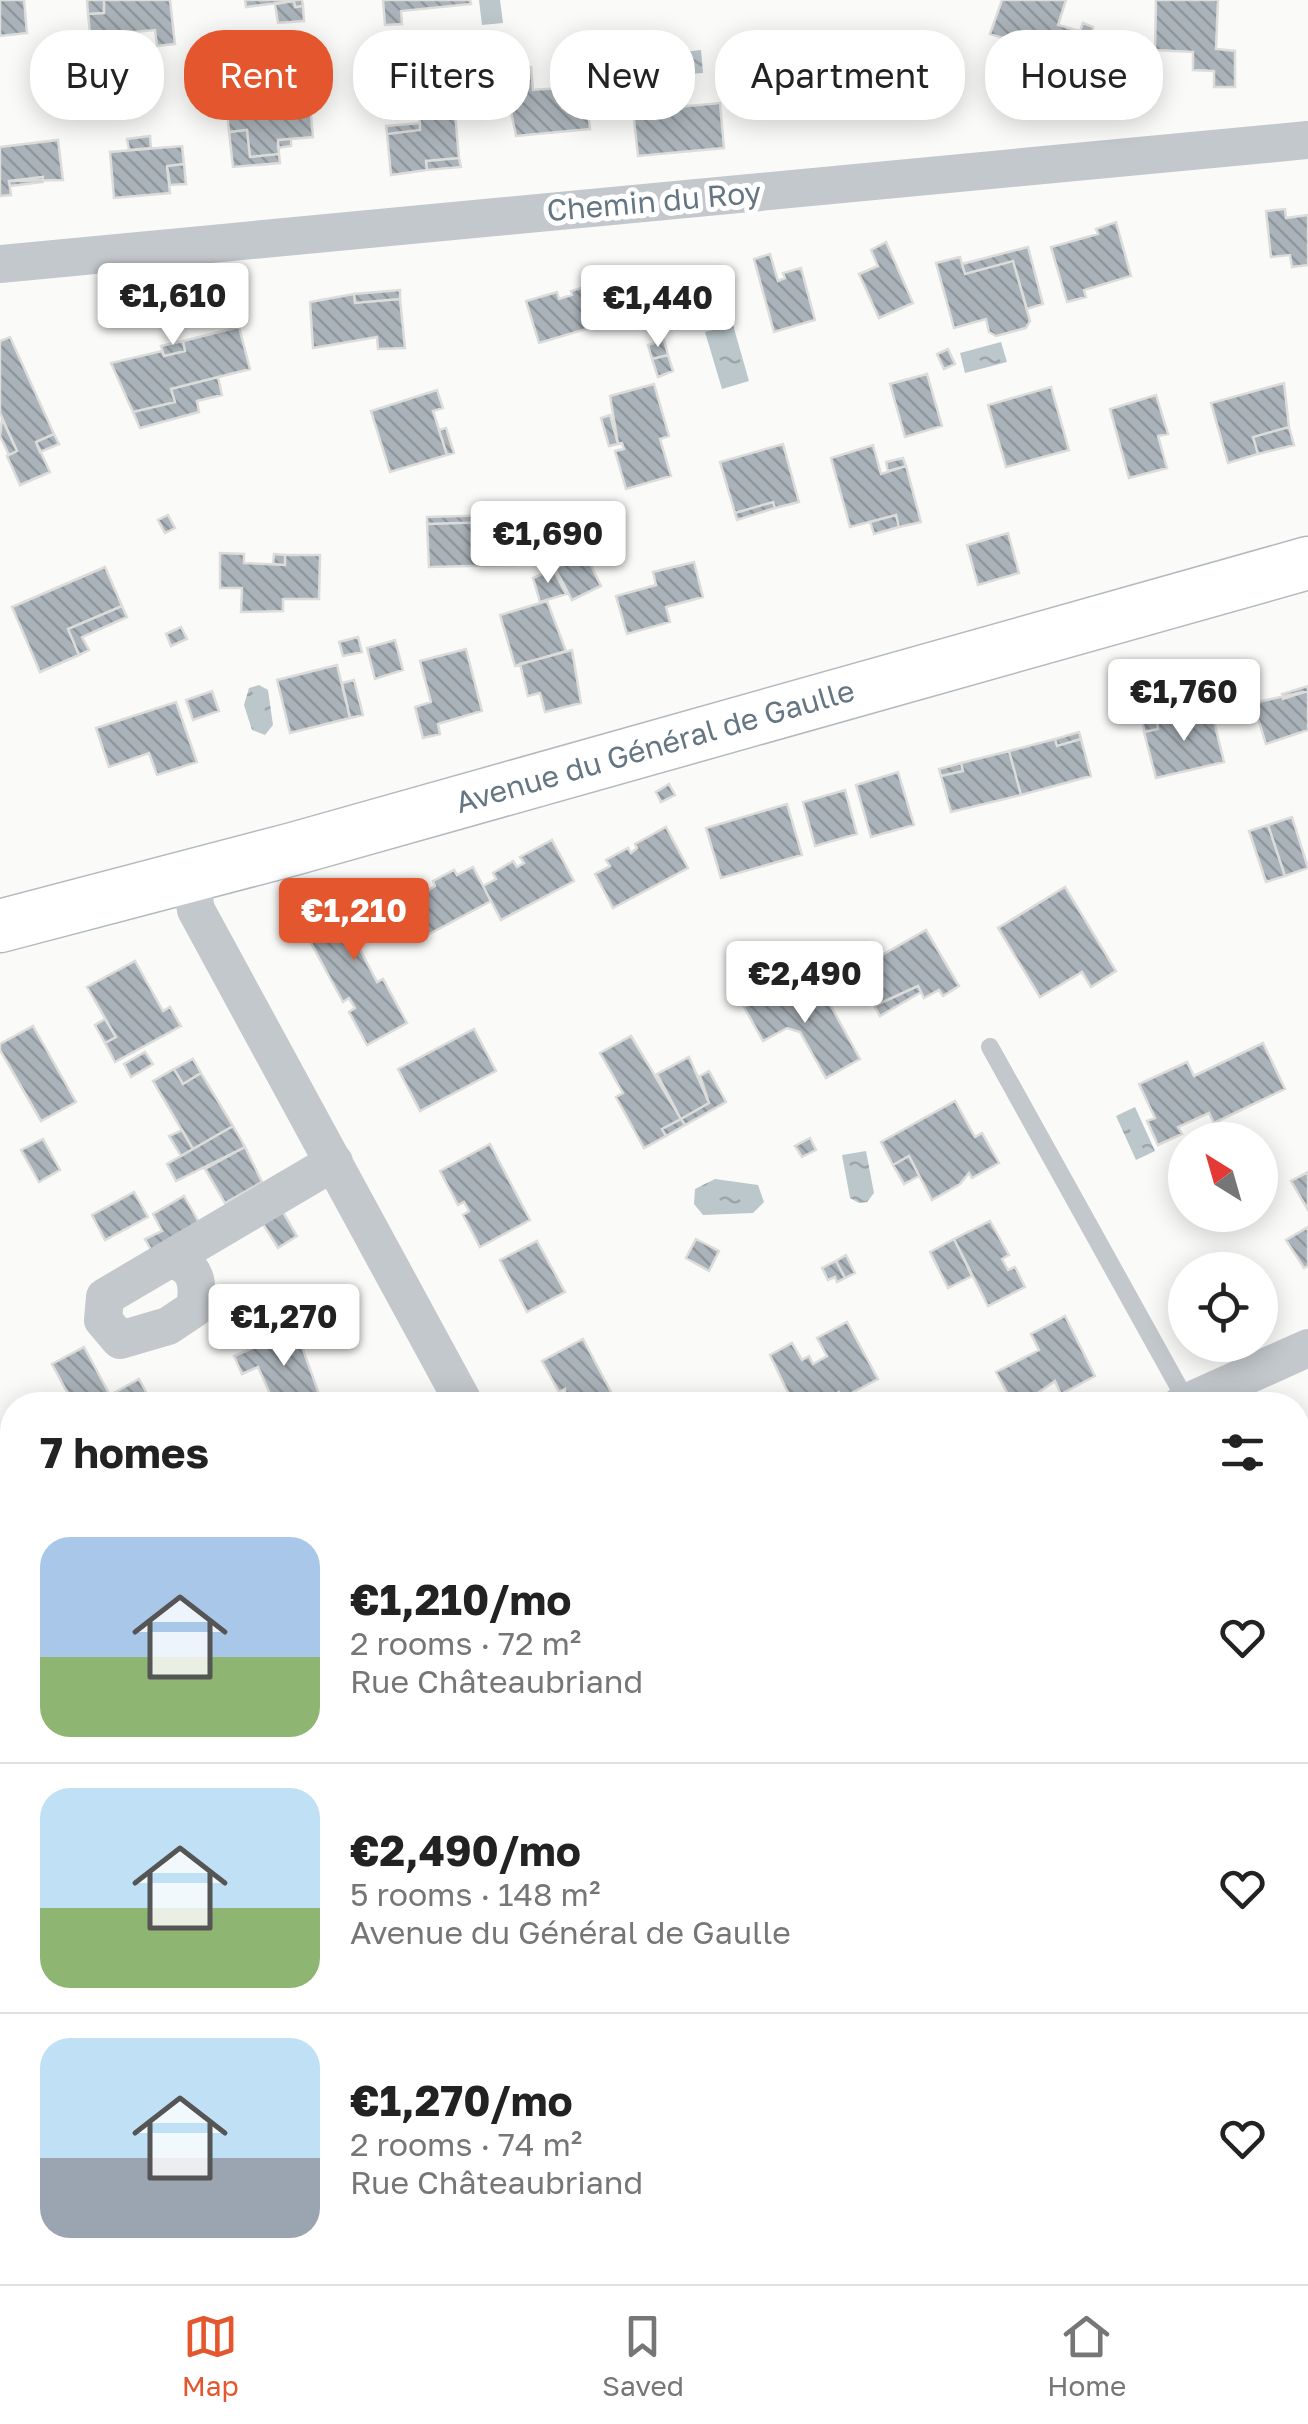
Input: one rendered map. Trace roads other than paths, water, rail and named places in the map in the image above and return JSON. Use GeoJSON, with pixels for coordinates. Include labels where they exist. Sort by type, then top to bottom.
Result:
{"type":"FeatureCollection","features":[{"type":"Feature","properties":{"kind":"main road","name":"Avenue du Général de Gaulle"},"geometry":{"type":"LineString","coordinates":[[0,926],[1308,563]]}},
{"type":"Feature","properties":{"kind":"street","name":"Chemin du Roy"},"geometry":{"type":"LineString","coordinates":[[0,264],[1308,140]]}},
{"type":"Feature","properties":{"kind":"street"},"geometry":{"type":"LineString","coordinates":[[190,876],[196,910],[458,1392]]}},
{"type":"Feature","properties":{"kind":"street"},"geometry":{"type":"LineString","coordinates":[[170,1260],[334,1162]]}},
{"type":"Feature","properties":{"kind":"street"},"geometry":{"type":"LineString","coordinates":[[1211,1392],[1308,1348]]}},
{"type":"Feature","properties":{"kind":"lane"},"geometry":{"type":"LineString","coordinates":[[990,1047],[1177,1392]]}},
{"type":"Feature","properties":{"kind":"water"},"geometry":{"type":"Polygon","coordinates":[[[479,0],[500,0],[503,23],[482,25],[479,0]]]}},
{"type":"Feature","properties":{"kind":"water"},"geometry":{"type":"Polygon","coordinates":[[[701,50],[703,73],[695,74],[695,51],[701,50]]]}},
{"type":"Feature","properties":{"kind":"water"},"geometry":{"type":"Polygon","coordinates":[[[733,325],[749,381],[722,389],[705,332],[733,325]]]}},
{"type":"Feature","properties":{"kind":"water"},"geometry":{"type":"Polygon","coordinates":[[[1001,342],[1007,362],[965,373],[960,353],[1001,342]]]}},
{"type":"Feature","properties":{"kind":"water"},"geometry":{"type":"Polygon","coordinates":[[[259,685],[268,690],[273,725],[265,735],[252,730],[244,705],[249,688],[259,685]]]}},
{"type":"Feature","properties":{"kind":"water"},"geometry":{"type":"Polygon","coordinates":[[[1135,1107],[1155,1151],[1136,1160],[1116,1116],[1135,1107]]]}},
{"type":"Feature","properties":{"kind":"water"},"geometry":{"type":"Polygon","coordinates":[[[866,1151],[874,1193],[867,1202],[859,1203],[850,1198],[842,1155],[866,1151]]]}},
{"type":"Feature","properties":{"kind":"water"},"geometry":{"type":"Polygon","coordinates":[[[715,1179],[758,1185],[764,1202],[753,1213],[703,1215],[694,1204],[695,1189],[715,1179]]]}}]}
